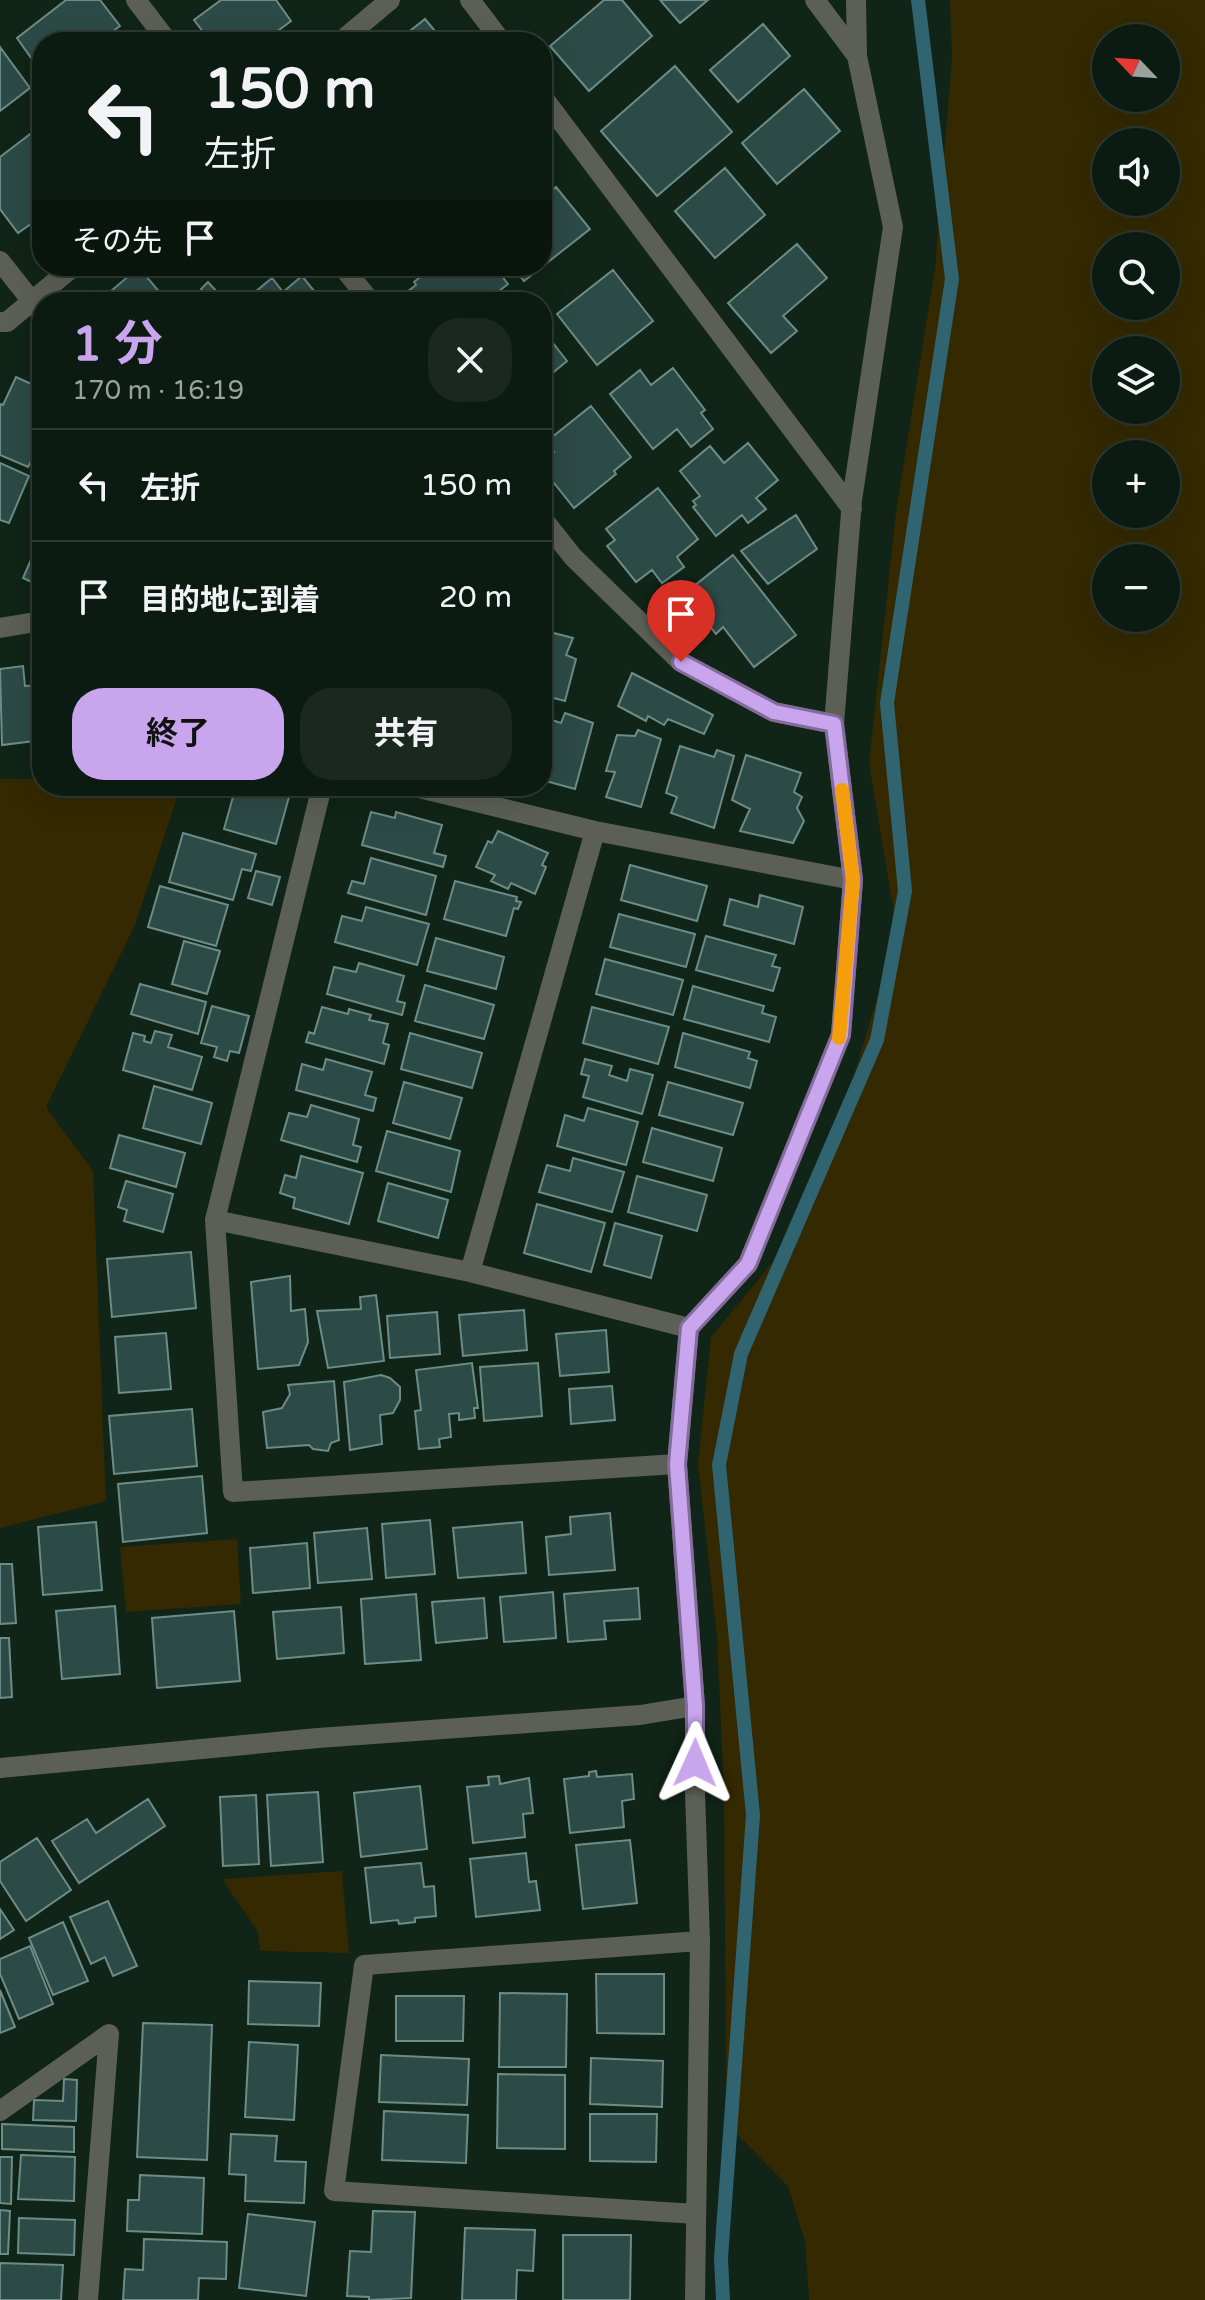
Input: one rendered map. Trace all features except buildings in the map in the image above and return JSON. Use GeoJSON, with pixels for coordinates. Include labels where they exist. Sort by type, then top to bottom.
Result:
{"type":"FeatureCollection","features":[{"type":"Feature","properties":{"kind":"street"},"geometry":{"type":"LineString","coordinates":[[136,0],[160,32]]}},
{"type":"Feature","properties":{"kind":"street"},"geometry":{"type":"LineString","coordinates":[[352,32],[390,0]]}},
{"type":"Feature","properties":{"kind":"street"},"geometry":{"type":"LineString","coordinates":[[470,0],[494,32]]}},
{"type":"Feature","properties":{"kind":"street"},"geometry":{"type":"LineString","coordinates":[[815,0],[857,56]]}},
{"type":"Feature","properties":{"kind":"street"},"geometry":{"type":"LineString","coordinates":[[695,2300],[700,1941],[695,1706],[677,1464],[689,1328],[748,1264],[841,1035],[853,880],[834,724],[852,509],[893,227],[857,56],[856,0]]}},
{"type":"Feature","properties":{"kind":"street"},"geometry":{"type":"LineString","coordinates":[[552,109],[852,509]]}},
{"type":"Feature","properties":{"kind":"street"},"geometry":{"type":"LineString","coordinates":[[0,261],[32,303]]}},
{"type":"Feature","properties":{"kind":"street"},"geometry":{"type":"LineString","coordinates":[[50,292],[65,276]]}},
{"type":"Feature","properties":{"kind":"street"},"geometry":{"type":"LineString","coordinates":[[350,276],[363,292]]}},
{"type":"Feature","properties":{"kind":"street"},"geometry":{"type":"LineString","coordinates":[[0,322],[7,322],[32,310]]}},
{"type":"Feature","properties":{"kind":"street"},"geometry":{"type":"LineString","coordinates":[[552,531],[573,557],[681,662],[774,712],[834,724]]}},
{"type":"Feature","properties":{"kind":"street"},"geometry":{"type":"LineString","coordinates":[[0,628],[32,623]]}},
{"type":"Feature","properties":{"kind":"street"},"geometry":{"type":"LineString","coordinates":[[320,796],[215,1220],[233,1492],[677,1464]]}},
{"type":"Feature","properties":{"kind":"street"},"geometry":{"type":"LineString","coordinates":[[452,796],[595,831],[853,880]]}},
{"type":"Feature","properties":{"kind":"street"},"geometry":{"type":"LineString","coordinates":[[470,1272],[595,831]]}},
{"type":"Feature","properties":{"kind":"street"},"geometry":{"type":"LineString","coordinates":[[215,1220],[470,1272],[689,1328]]}},
{"type":"Feature","properties":{"kind":"street"},"geometry":{"type":"LineString","coordinates":[[0,1768],[318,1738],[640,1715],[695,1706]]}},
{"type":"Feature","properties":{"kind":"street"},"geometry":{"type":"LineString","coordinates":[[696,2214],[334,2191],[364,1965],[700,1941]]}},
{"type":"Feature","properties":{"kind":"street"},"geometry":{"type":"LineString","coordinates":[[0,2111],[109,2034],[88,2300]]}},
{"type":"Feature","properties":{"kind":"shaded area"},"geometry":{"type":"Polygon","coordinates":[[[950,0],[1205,0],[1205,2300],[809,2300],[805,2241],[788,2186],[737,2134],[726,2084],[724,1794],[717,1636],[698,1464],[711,1337],[781,1252],[845,1105],[897,931],[869,763],[896,512],[935,268],[952,57],[950,0]]]}},
{"type":"Feature","properties":{"kind":"shaded area"},"geometry":{"type":"Polygon","coordinates":[[[0,779],[32,779],[32,796],[178,796],[135,925],[46,1107],[93,1171],[106,1501],[0,1528],[0,779]]]}},
{"type":"Feature","properties":{"kind":"shaded area"},"geometry":{"type":"Polygon","coordinates":[[[237,1539],[241,1604],[126,1612],[120,1547],[237,1539]]]}},
{"type":"Feature","properties":{"kind":"shaded area"},"geometry":{"type":"Polygon","coordinates":[[[342,1871],[349,1953],[260,1951],[258,1932],[222,1879],[342,1871]]]}},
{"type":"Feature","properties":{"kind":"waterway"},"geometry":{"type":"LineString","coordinates":[[723,2300],[721,2258],[753,1815],[719,1465],[741,1354],[877,1040],[905,891],[887,703],[952,279],[918,0]]}},
{"type":"Feature","properties":{"kind":"slow traffic"},"geometry":{"type":"LineString","coordinates":[[839,1038],[853,880],[842,790]]}},
{"type":"Feature","properties":{"kind":"route"},"geometry":{"type":"LineString","coordinates":[[681,662],[774,712],[834,724],[853,880],[841,1035],[748,1264],[689,1328],[677,1464],[695,1706],[695,1763]]}}]}
